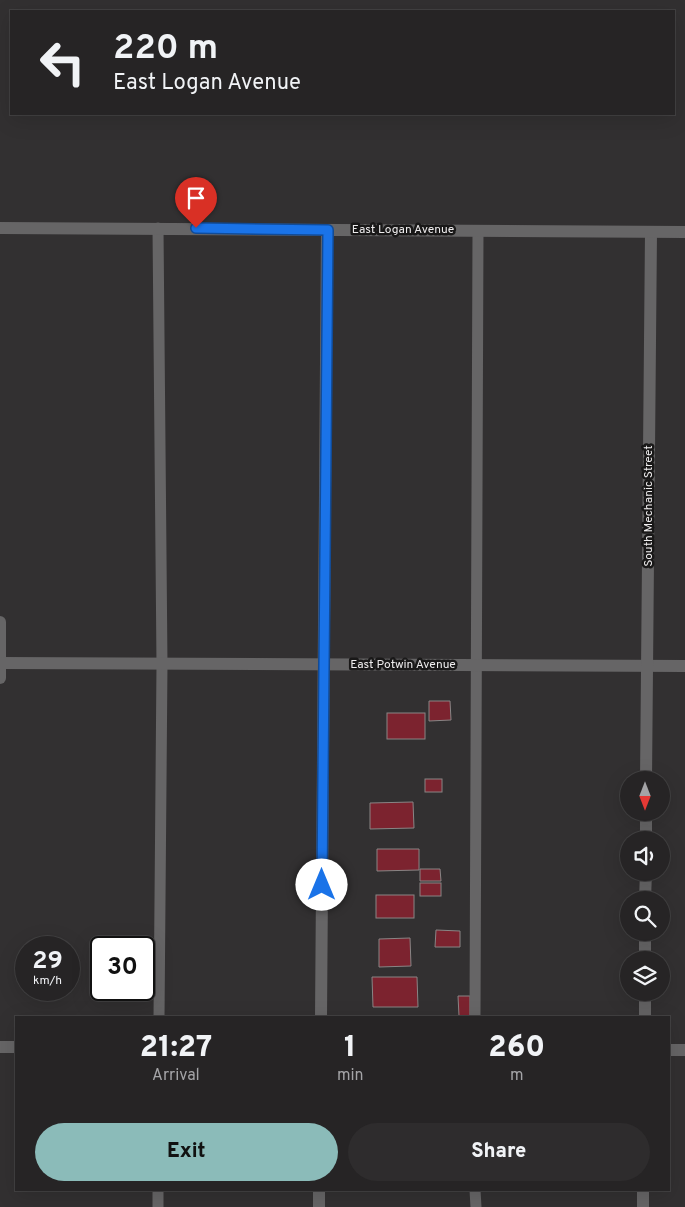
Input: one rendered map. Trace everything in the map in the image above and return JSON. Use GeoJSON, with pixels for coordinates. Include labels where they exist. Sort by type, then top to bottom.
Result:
{"type":"FeatureCollection","features":[{"type":"Feature","properties":{"kind":"street","name":"East Logan Avenue"},"geometry":{"type":"LineString","coordinates":[[0,228],[685,232]]}},
{"type":"Feature","properties":{"kind":"street"},"geometry":{"type":"LineString","coordinates":[[321,1016],[328,230]]}},
{"type":"Feature","properties":{"kind":"street","name":"South Mechanic Street"},"geometry":{"type":"LineString","coordinates":[[646,771],[651,232]]}},
{"type":"Feature","properties":{"kind":"street"},"geometry":{"type":"LineString","coordinates":[[0,622],[0,678]]}},
{"type":"Feature","properties":{"kind":"street","name":"East Potwin Avenue"},"geometry":{"type":"LineString","coordinates":[[0,663],[685,666]]}},
{"type":"Feature","properties":{"kind":"street"},"geometry":{"type":"LineString","coordinates":[[645,1001],[645,1016]]}},
{"type":"Feature","properties":{"kind":"street"},"geometry":{"type":"LineString","coordinates":[[0,1046],[15,1047]]}},
{"type":"Feature","properties":{"kind":"street"},"geometry":{"type":"LineString","coordinates":[[670,1050],[685,1050]]}},
{"type":"Feature","properties":{"kind":"street"},"geometry":{"type":"LineString","coordinates":[[319,1191],[319,1207]]}},
{"type":"Feature","properties":{"kind":"street"},"geometry":{"type":"LineString","coordinates":[[643,1191],[643,1207]]}},
{"type":"Feature","properties":{"kind":"lane"},"geometry":{"type":"LineString","coordinates":[[158,228],[162,664],[159,1016]]}},
{"type":"Feature","properties":{"kind":"lane"},"geometry":{"type":"LineString","coordinates":[[475,1016],[478,231]]}},
{"type":"Feature","properties":{"kind":"lane"},"geometry":{"type":"LineString","coordinates":[[158,1191],[158,1207]]}},
{"type":"Feature","properties":{"kind":"lane"},"geometry":{"type":"LineString","coordinates":[[476,1191],[476,1207]]}},
{"type":"Feature","properties":{"kind":"building"},"geometry":{"type":"Polygon","coordinates":[[[429,701],[450,701],[451,720],[429,721],[429,701]]]}},
{"type":"Feature","properties":{"kind":"building"},"geometry":{"type":"Polygon","coordinates":[[[387,713],[425,713],[425,739],[387,739],[387,713]]]}},
{"type":"Feature","properties":{"kind":"building"},"geometry":{"type":"Polygon","coordinates":[[[425,779],[442,779],[442,792],[425,792],[425,779]]]}},
{"type":"Feature","properties":{"kind":"building"},"geometry":{"type":"Polygon","coordinates":[[[413,802],[414,828],[370,829],[370,803],[413,802]]]}},
{"type":"Feature","properties":{"kind":"building"},"geometry":{"type":"Polygon","coordinates":[[[377,849],[419,849],[419,870],[377,871],[377,849]]]}},
{"type":"Feature","properties":{"kind":"building"},"geometry":{"type":"Polygon","coordinates":[[[420,869],[440,869],[441,881],[420,881],[420,869]]]}},
{"type":"Feature","properties":{"kind":"building"},"geometry":{"type":"Polygon","coordinates":[[[420,883],[441,883],[441,896],[420,896],[420,883]]]}},
{"type":"Feature","properties":{"kind":"building"},"geometry":{"type":"Polygon","coordinates":[[[376,895],[414,895],[414,918],[376,918],[376,895]]]}},
{"type":"Feature","properties":{"kind":"building"},"geometry":{"type":"Polygon","coordinates":[[[436,930],[460,931],[460,947],[435,947],[436,930]]]}},
{"type":"Feature","properties":{"kind":"building"},"geometry":{"type":"Polygon","coordinates":[[[410,938],[411,966],[379,967],[379,939],[410,938]]]}},
{"type":"Feature","properties":{"kind":"building"},"geometry":{"type":"Polygon","coordinates":[[[372,977],[417,977],[418,1007],[373,1007],[372,977]]]}},
{"type":"Feature","properties":{"kind":"building"},"geometry":{"type":"Polygon","coordinates":[[[458,996],[470,996],[470,1016],[459,1016],[458,996]]]}},
{"type":"Feature","properties":{"kind":"route"},"geometry":{"type":"LineString","coordinates":[[196,228],[328,230],[322,885]]}}]}
